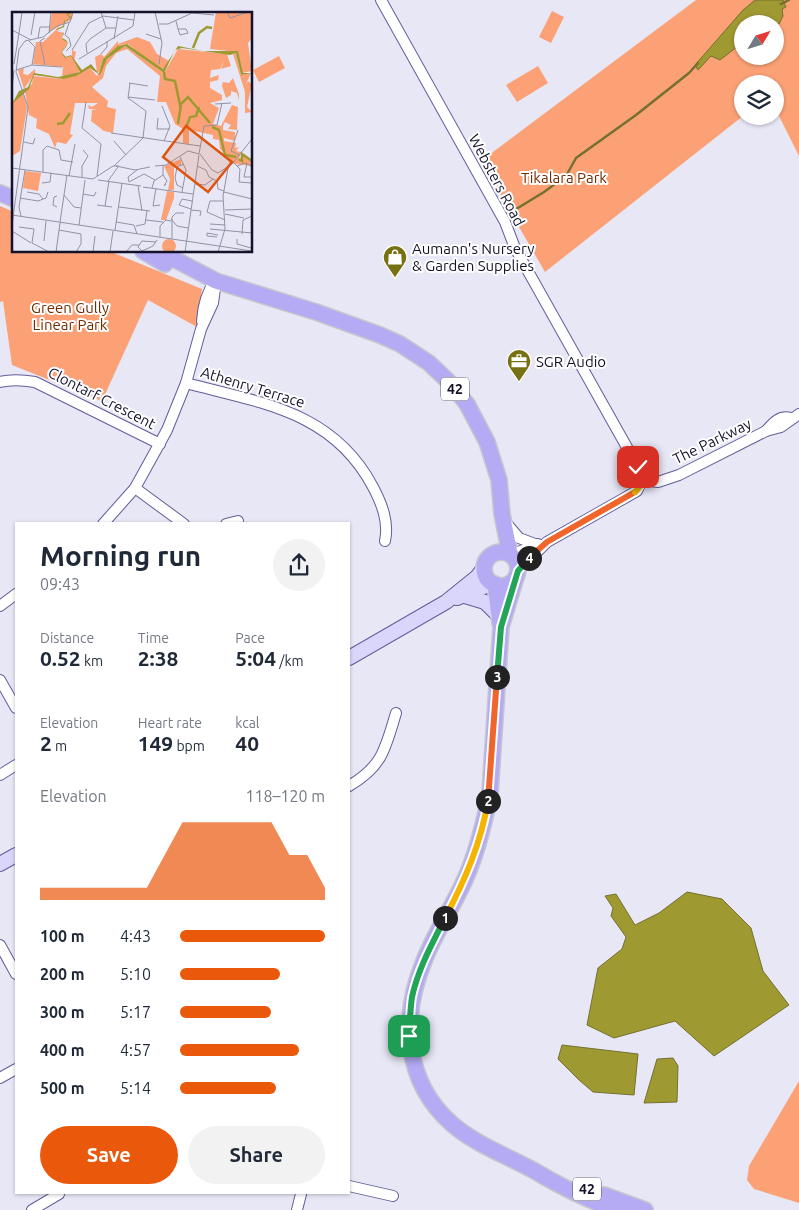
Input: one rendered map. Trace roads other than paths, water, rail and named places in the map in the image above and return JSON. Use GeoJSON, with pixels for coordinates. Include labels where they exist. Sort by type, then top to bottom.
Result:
{"type":"FeatureCollection","features":[{"type":"Feature","properties":{"kind":"main road"},"geometry":{"type":"LineString","coordinates":[[0,194],[12,198]]}},
{"type":"Feature","properties":{"kind":"main road","name":"42"},"geometry":{"type":"LineString","coordinates":[[145,252],[214,286],[269,306],[338,321],[380,335],[415,353],[429,363],[459,394],[473,414],[490,451],[498,480],[510,555],[517,562],[517,574],[500,621]]}},
{"type":"Feature","properties":{"kind":"main road","name":"42"},"geometry":{"type":"LineString","coordinates":[[161,252],[214,286]]}},
{"type":"Feature","properties":{"kind":"main road","name":"42"},"geometry":{"type":"LineString","coordinates":[[502,514],[496,543],[487,562],[486,575],[494,584],[500,621],[490,792],[475,854],[463,885],[424,959],[418,976],[412,997],[409,1036],[415,1069],[432,1100],[453,1125],[484,1145],[534,1170],[593,1205],[616,1210]]}},
{"type":"Feature","properties":{"kind":"main road"},"geometry":{"type":"LineString","coordinates":[[350,657],[446,602],[477,577],[487,562],[500,552],[510,555]]}},
{"type":"Feature","properties":{"kind":"main road"},"geometry":{"type":"LineString","coordinates":[[446,602],[494,584],[507,585],[517,574]]}},
{"type":"Feature","properties":{"kind":"main road"},"geometry":{"type":"LineString","coordinates":[[465,596],[485,602],[500,621]]}},
{"type":"Feature","properties":{"kind":"main road"},"geometry":{"type":"LineString","coordinates":[[0,854],[15,846]]}},
{"type":"Feature","properties":{"kind":"main road"},"geometry":{"type":"LineString","coordinates":[[0,864],[15,856]]}},
{"type":"Feature","properties":{"kind":"main road","name":"42"},"geometry":{"type":"LineString","coordinates":[[534,1170],[642,1210]]}},
{"type":"Feature","properties":{"kind":"street","name":"Websters Road"},"geometry":{"type":"LineString","coordinates":[[381,0],[504,222],[515,248],[638,467],[642,480]]}},
{"type":"Feature","properties":{"kind":"street"},"geometry":{"type":"LineString","coordinates":[[104,522],[135,488],[167,430],[186,383],[201,329],[213,303],[214,286]]}},
{"type":"Feature","properties":{"kind":"street","name":"Clontarf Crescent"},"geometry":{"type":"LineString","coordinates":[[0,382],[23,380],[35,382],[160,444]]}},
{"type":"Feature","properties":{"kind":"street","name":"Athenry Terrace"},"geometry":{"type":"LineString","coordinates":[[186,383],[289,411],[303,417],[334,437],[359,464],[377,493],[386,523],[385,541]]}},
{"type":"Feature","properties":{"kind":"street","name":"The Parkway"},"geometry":{"type":"LineString","coordinates":[[642,480],[658,482],[679,475],[766,431],[778,419],[784,416],[795,416]]}},
{"type":"Feature","properties":{"kind":"street"},"geometry":{"type":"LineString","coordinates":[[517,574],[547,542],[637,491],[642,480]]}},
{"type":"Feature","properties":{"kind":"street"},"geometry":{"type":"LineString","coordinates":[[135,488],[181,522]]}},
{"type":"Feature","properties":{"kind":"street"},"geometry":{"type":"LineString","coordinates":[[502,514],[514,534],[535,544]]}},
{"type":"Feature","properties":{"kind":"street"},"geometry":{"type":"LineString","coordinates":[[234,522],[238,521]]}},
{"type":"Feature","properties":{"kind":"street"},"geometry":{"type":"LineString","coordinates":[[510,555],[535,544],[547,542]]}},
{"type":"Feature","properties":{"kind":"street"},"geometry":{"type":"LineString","coordinates":[[0,606],[15,595]]}},
{"type":"Feature","properties":{"kind":"street"},"geometry":{"type":"LineString","coordinates":[[0,680],[15,706]]}},
{"type":"Feature","properties":{"kind":"street"},"geometry":{"type":"LineString","coordinates":[[350,785],[364,777],[376,766],[382,756],[396,713]]}},
{"type":"Feature","properties":{"kind":"street"},"geometry":{"type":"LineString","coordinates":[[0,775],[15,766]]}},
{"type":"Feature","properties":{"kind":"street"},"geometry":{"type":"LineString","coordinates":[[0,946],[15,972]]}},
{"type":"Feature","properties":{"kind":"street"},"geometry":{"type":"LineString","coordinates":[[0,1078],[15,1070]]}},
{"type":"Feature","properties":{"kind":"street"},"geometry":{"type":"LineString","coordinates":[[350,1186],[379,1191],[393,1196]]}},
{"type":"Feature","properties":{"kind":"street"},"geometry":{"type":"LineString","coordinates":[[32,1210],[59,1194]]}},
{"type":"Feature","properties":{"kind":"street"},"geometry":{"type":"LineString","coordinates":[[297,1210],[301,1194]]}},
{"type":"Feature","properties":{"kind":"waterway"},"geometry":{"type":"LineString","coordinates":[[781,4],[789,0]]}},
{"type":"Feature","properties":{"kind":"waterway"},"geometry":{"type":"LineString","coordinates":[[513,211],[566,176],[576,158],[636,115],[689,73],[698,63]]}},
{"type":"Feature","properties":{"kind":"place","name":"Aumann's Nursery & Garden Supplies"},"geometry":{"type":"Point","coordinates":[395,278]}},
{"type":"Feature","properties":{"kind":"place","name":"SGR Audio"},"geometry":{"type":"Point","coordinates":[519,382]}},
{"type":"Feature","properties":{"kind":"park label","name":"Tikalara Park"},"geometry":{"type":"Point","coordinates":[564,177]}},
{"type":"Feature","properties":{"kind":"park label","name":"Green Gully Linear Park"},"geometry":{"type":"Point","coordinates":[70,316]}}]}
